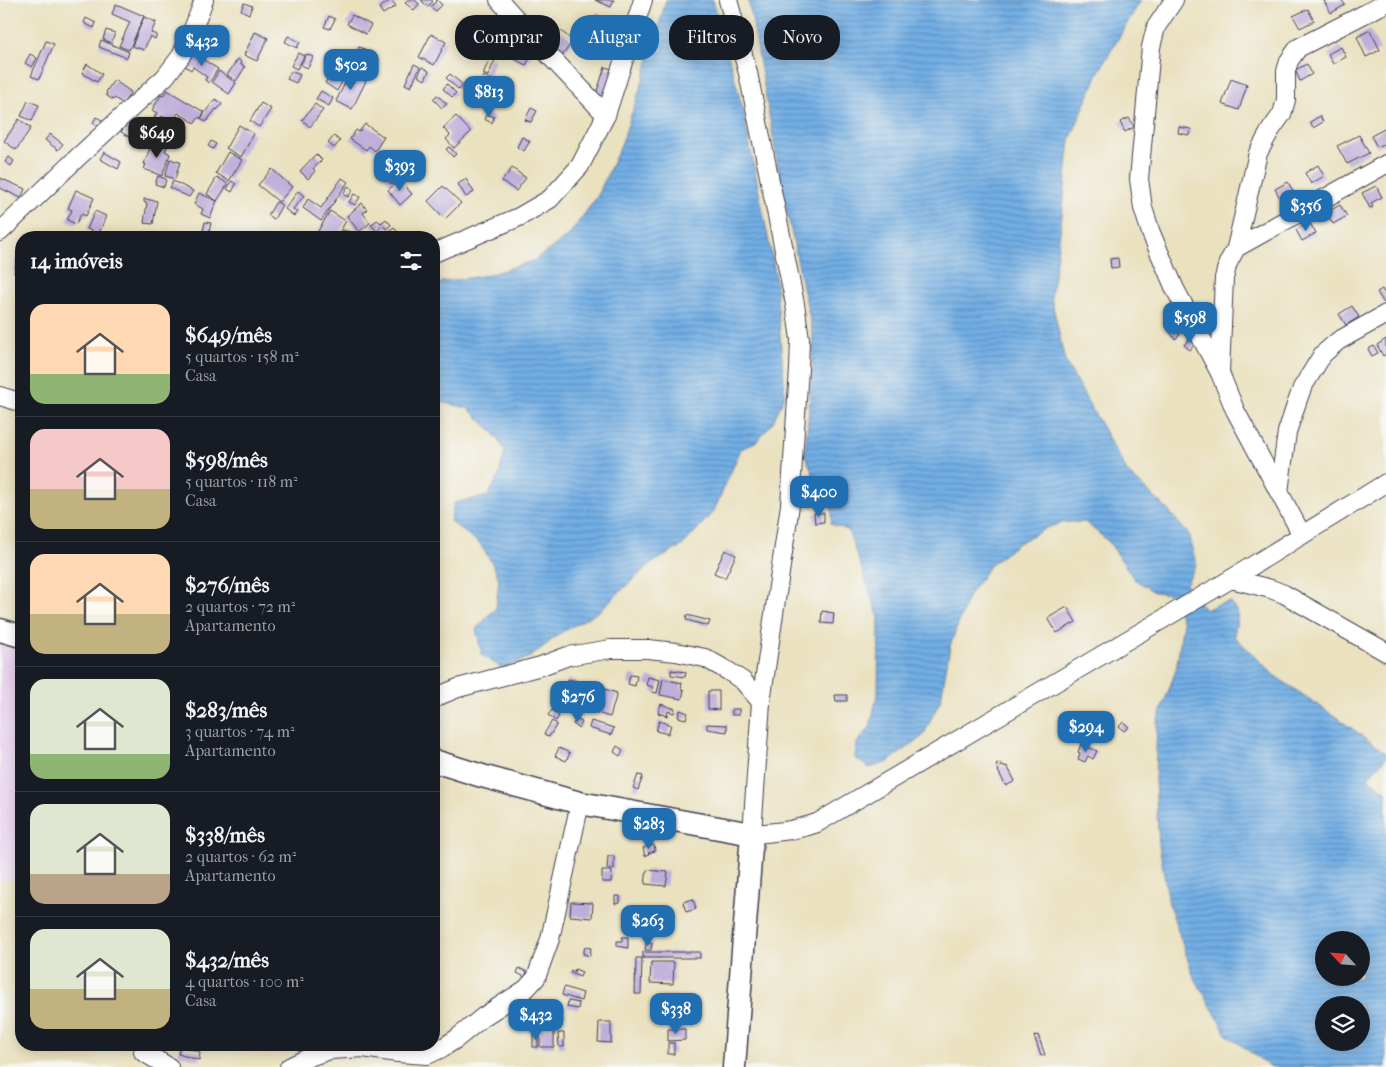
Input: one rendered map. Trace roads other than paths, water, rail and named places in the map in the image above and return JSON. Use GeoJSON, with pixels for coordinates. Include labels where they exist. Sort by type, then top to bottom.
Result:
{"type":"FeatureCollection","features":[{"type":"Feature","properties":{"kind":"main road"},"geometry":{"type":"LineString","coordinates":[[0,630],[15,634]]}},
{"type":"Feature","properties":{"kind":"main road"},"geometry":{"type":"LineString","coordinates":[[440,763],[580,804],[752,834],[734,1067]]}},
{"type":"Feature","properties":{"kind":"street"},"geometry":{"type":"LineString","coordinates":[[0,232],[165,77],[181,56],[204,0]]}},
{"type":"Feature","properties":{"kind":"street"},"geometry":{"type":"LineString","coordinates":[[499,0],[606,115]]}},
{"type":"Feature","properties":{"kind":"street"},"geometry":{"type":"LineString","coordinates":[[440,250],[519,217],[550,199],[580,166],[606,115],[643,0]]}},
{"type":"Feature","properties":{"kind":"street"},"geometry":{"type":"LineString","coordinates":[[728,0],[748,73],[795,304],[800,338],[790,505],[760,702],[752,834],[786,832],[802,829],[817,823],[1231,579],[1386,483]]}},
{"type":"Feature","properties":{"kind":"street"},"geometry":{"type":"LineString","coordinates":[[1174,0],[1156,27],[1150,47],[1139,179],[1143,208],[1151,233],[1175,289],[1220,373],[1235,410],[1302,535]]}},
{"type":"Feature","properties":{"kind":"street"},"geometry":{"type":"LineString","coordinates":[[1220,373],[1224,278],[1228,262],[1236,248],[1258,153],[1282,114],[1286,100],[1286,71],[1289,61],[1298,48],[1386,4]]}},
{"type":"Feature","properties":{"kind":"street"},"geometry":{"type":"LineString","coordinates":[[1236,248],[1386,164]]}},
{"type":"Feature","properties":{"kind":"street"},"geometry":{"type":"LineString","coordinates":[[1279,492],[1287,432],[1302,388],[1323,354],[1338,341],[1386,314]]}},
{"type":"Feature","properties":{"kind":"street"},"geometry":{"type":"LineString","coordinates":[[0,396],[15,401]]}},
{"type":"Feature","properties":{"kind":"street"},"geometry":{"type":"LineString","coordinates":[[1231,579],[1284,594],[1386,652]]}},
{"type":"Feature","properties":{"kind":"street"},"geometry":{"type":"LineString","coordinates":[[1356,635],[1386,636]]}},
{"type":"Feature","properties":{"kind":"street"},"geometry":{"type":"LineString","coordinates":[[440,696],[458,688],[541,666],[568,656],[611,649],[648,649],[706,658],[743,681],[760,702]]}},
{"type":"Feature","properties":{"kind":"street"},"geometry":{"type":"LineString","coordinates":[[440,1049],[468,1031],[483,1017],[526,989],[536,978],[550,939],[580,804]]}},
{"type":"Feature","properties":{"kind":"street"},"geometry":{"type":"LineString","coordinates":[[289,1067],[327,1051]]}},
{"type":"Feature","properties":{"kind":"street"},"geometry":{"type":"LineString","coordinates":[[380,1051],[427,1055],[436,1051]]}},
{"type":"Feature","properties":{"kind":"street"},"geometry":{"type":"LineString","coordinates":[[144,1055],[169,1067]]}},
{"type":"Feature","properties":{"kind":"water"},"geometry":{"type":"Polygon","coordinates":[[[666,0],[713,0],[717,15],[669,15],[669,60],[729,60],[743,110],[775,273],[785,395],[773,422],[757,441],[741,449],[714,511],[683,545],[649,565],[598,612],[562,632],[530,657],[503,669],[482,655],[476,629],[496,608],[499,579],[480,544],[450,521],[454,503],[488,496],[499,475],[505,451],[493,432],[468,408],[440,402],[440,284],[488,275],[533,261],[568,236],[597,197],[621,145],[649,60],[659,60],[659,24],[666,0]]]}},
{"type":"Feature","properties":{"kind":"water"},"geometry":{"type":"Polygon","coordinates":[[[748,0],[1141,0],[1098,73],[1070,140],[1051,297],[1065,361],[1128,473],[1165,507],[1190,536],[1196,565],[1186,584],[1205,610],[1216,605],[1231,602],[1238,614],[1234,636],[1275,676],[1386,753],[1386,757],[1368,778],[1386,791],[1386,1067],[1271,1067],[1228,1036],[1193,975],[1169,904],[1159,845],[1155,781],[1157,722],[1176,670],[1183,622],[1170,594],[1154,592],[1134,579],[1109,542],[1085,522],[1065,522],[1046,528],[1017,544],[990,565],[969,595],[950,646],[941,699],[923,736],[888,762],[869,768],[855,758],[856,744],[870,727],[878,691],[879,618],[848,530],[831,524],[830,502],[821,493],[805,455],[812,374],[813,334],[782,188],[754,29],[754,15],[751,15],[748,0]]]}}]}
